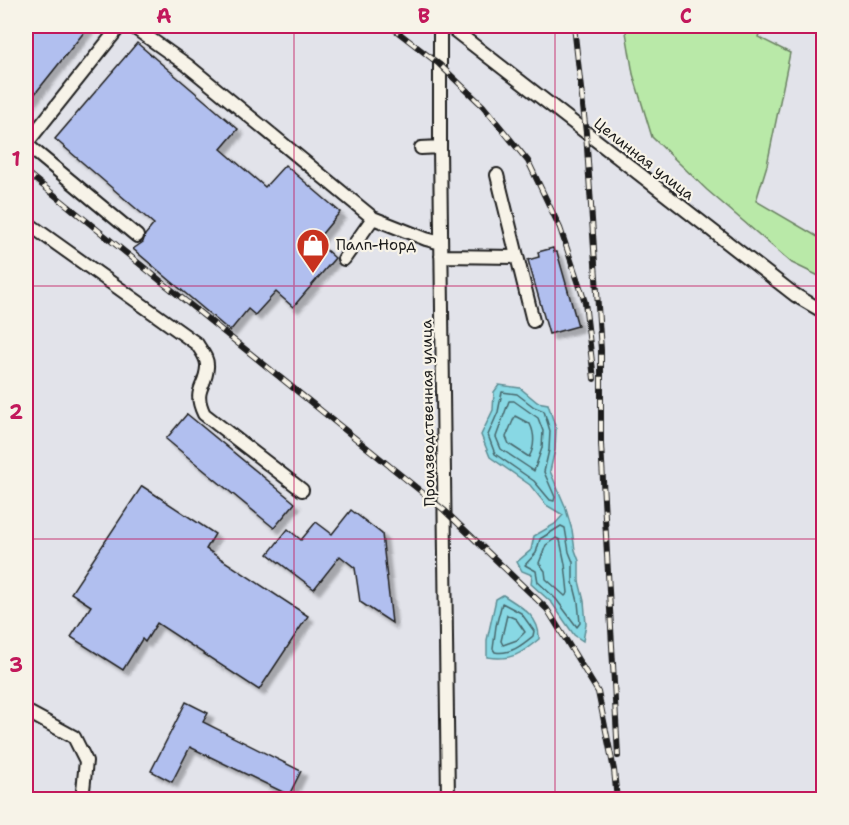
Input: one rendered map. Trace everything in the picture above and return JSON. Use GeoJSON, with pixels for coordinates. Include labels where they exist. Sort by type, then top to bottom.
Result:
{"type":"FeatureCollection","features":[{"type":"Feature","properties":{"kind":"street"},"geometry":{"type":"LineString","coordinates":[[120,26],[26,144],[137,236]]}},
{"type":"Feature","properties":{"kind":"street"},"geometry":{"type":"LineString","coordinates":[[132,26],[187,65],[374,218],[441,243]]}},
{"type":"Feature","properties":{"kind":"street","name":"Производственная улица"},"geometry":{"type":"LineString","coordinates":[[440,26],[448,800]]}},
{"type":"Feature","properties":{"kind":"street","name":"Целинная улица"},"geometry":{"type":"LineString","coordinates":[[449,26],[795,295],[824,312]]}},
{"type":"Feature","properties":{"kind":"street"},"geometry":{"type":"LineString","coordinates":[[421,148],[440,147]]}},
{"type":"Feature","properties":{"kind":"street"},"geometry":{"type":"LineString","coordinates":[[497,175],[533,321]]}},
{"type":"Feature","properties":{"kind":"street"},"geometry":{"type":"LineString","coordinates":[[344,259],[374,218]]}},
{"type":"Feature","properties":{"kind":"street"},"geometry":{"type":"LineString","coordinates":[[26,222],[197,344],[204,355],[207,366],[199,393],[199,404],[204,414],[302,490]]}},
{"type":"Feature","properties":{"kind":"street"},"geometry":{"type":"LineString","coordinates":[[441,256],[518,257]]}},
{"type":"Feature","properties":{"kind":"street"},"geometry":{"type":"LineString","coordinates":[[26,711],[74,737],[86,761],[82,800]]}},
{"type":"Feature","properties":{"kind":"green space"},"geometry":{"type":"Polygon","coordinates":[[[625,26],[762,26],[758,37],[790,53],[767,165],[756,201],[823,240],[823,278],[792,263],[707,190],[652,137],[633,74],[625,26]]]}},
{"type":"Feature","properties":{"kind":"water"},"geometry":{"type":"Polygon","coordinates":[[[499,385],[520,388],[537,402],[548,404],[556,429],[555,450],[550,471],[565,506],[579,561],[579,581],[586,624],[583,641],[574,635],[552,603],[531,584],[532,575],[522,571],[517,562],[531,550],[534,536],[555,524],[563,515],[546,505],[530,485],[490,457],[481,435],[493,410],[494,392],[499,385]]]}},
{"type":"Feature","properties":{"kind":"water"},"geometry":{"type":"Polygon","coordinates":[[[503,595],[533,618],[539,639],[515,655],[503,658],[487,657],[487,640],[496,599],[503,595]]]}},
{"type":"Feature","properties":{"kind":"building"},"geometry":{"type":"Polygon","coordinates":[[[26,26],[89,26],[26,105],[26,26]]]}},
{"type":"Feature","properties":{"kind":"building"},"geometry":{"type":"Polygon","coordinates":[[[137,43],[238,129],[221,149],[265,187],[285,165],[340,212],[316,241],[335,258],[293,307],[276,292],[255,315],[248,309],[230,331],[133,249],[143,242],[145,235],[154,224],[55,139],[137,43]]]}},
{"type":"Feature","properties":{"kind":"building"},"geometry":{"type":"Polygon","coordinates":[[[553,248],[554,252],[557,252],[578,326],[549,334],[528,260],[539,257],[538,252],[553,248]]]}},
{"type":"Feature","properties":{"kind":"building"},"geometry":{"type":"Polygon","coordinates":[[[187,414],[295,503],[274,528],[166,439],[187,414]]]}},
{"type":"Feature","properties":{"kind":"building"},"geometry":{"type":"Polygon","coordinates":[[[142,486],[215,534],[206,549],[308,616],[259,690],[157,623],[145,642],[142,639],[123,670],[71,637],[91,606],[71,593],[142,486]]]}},
{"type":"Feature","properties":{"kind":"building"},"geometry":{"type":"Polygon","coordinates":[[[351,510],[382,534],[392,623],[360,602],[355,568],[340,556],[314,589],[268,554],[288,529],[301,540],[316,522],[332,534],[351,510]]]}},
{"type":"Feature","properties":{"kind":"building"},"geometry":{"type":"Polygon","coordinates":[[[186,702],[208,713],[203,722],[301,771],[289,795],[190,747],[172,782],[151,771],[186,702]]]}},
{"type":"Feature","properties":{"kind":"railway"},"geometry":{"type":"LineString","coordinates":[[390,26],[439,64],[483,106],[528,161],[560,228],[585,302],[594,379]]}},
{"type":"Feature","properties":{"kind":"railway"},"geometry":{"type":"LineString","coordinates":[[574,26],[586,133],[601,350],[601,444],[618,756]]}},
{"type":"Feature","properties":{"kind":"railway"},"geometry":{"type":"LineString","coordinates":[[26,172],[444,510],[547,609],[598,692],[614,770],[617,800]]}},
{"type":"Feature","properties":{"kind":"place","name":"Палп-Норд"},"geometry":{"type":"Point","coordinates":[313,274]}}]}
